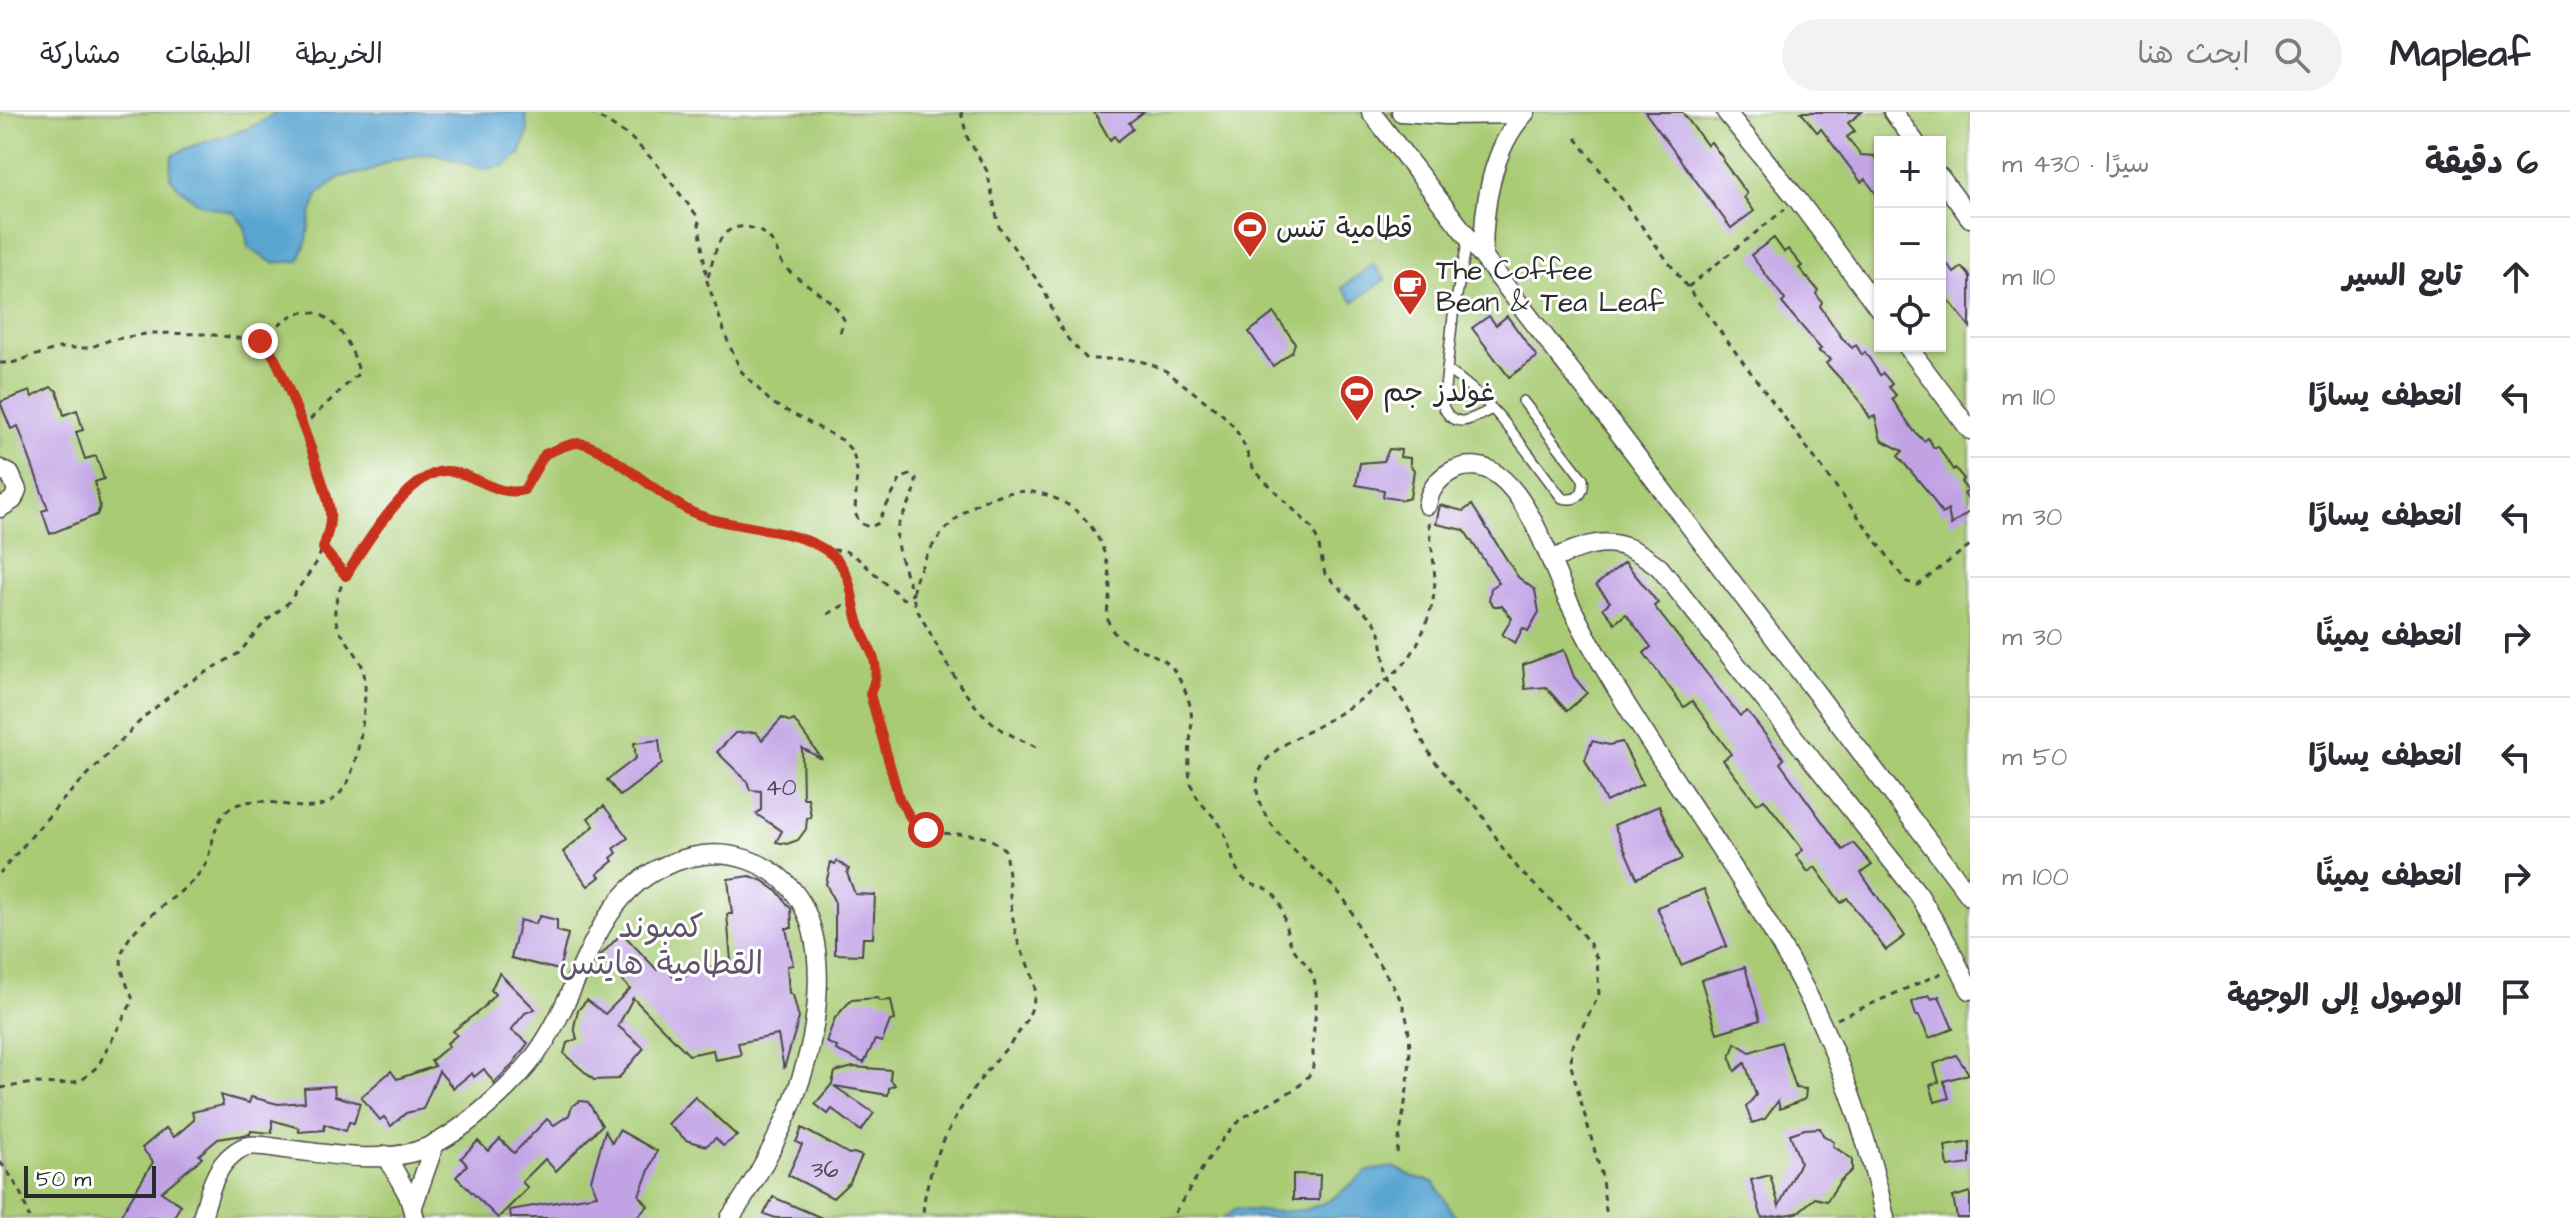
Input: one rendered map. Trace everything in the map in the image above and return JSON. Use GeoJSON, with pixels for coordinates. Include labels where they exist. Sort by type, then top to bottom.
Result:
{"type":"FeatureCollection","features":[{"type":"Feature","properties":{"kind":"street"},"geometry":{"type":"LineString","coordinates":[[1371,112],[1970,896]]}},
{"type":"Feature","properties":{"kind":"street"},"geometry":{"type":"LineString","coordinates":[[1401,112],[1445,115],[1524,113]]}},
{"type":"Feature","properties":{"kind":"street"},"geometry":{"type":"LineString","coordinates":[[1726,112],[1797,199],[1874,302]]}},
{"type":"Feature","properties":{"kind":"street"},"geometry":{"type":"LineString","coordinates":[[1893,112],[1911,136]]}},
{"type":"Feature","properties":{"kind":"street"},"geometry":{"type":"LineString","coordinates":[[1483,256],[1491,182],[1510,136],[1524,113]]}},
{"type":"Feature","properties":{"kind":"street"},"geometry":{"type":"LineString","coordinates":[[1946,185],[1970,218]]}},
{"type":"Feature","properties":{"kind":"street"},"geometry":{"type":"LineString","coordinates":[[1912,352],[1970,430]]}},
{"type":"Feature","properties":{"kind":"street"},"geometry":{"type":"LineString","coordinates":[[1427,505],[1431,491],[1443,476],[1456,468],[1470,466],[1485,468],[1498,475],[1528,513],[1568,599],[1613,681],[1778,942],[1822,1025],[1841,1068],[1864,1138],[1885,1218]]}},
{"type":"Feature","properties":{"kind":"street"},"geometry":{"type":"LineString","coordinates":[[0,469],[10,474],[17,490],[13,500],[0,508]]}},
{"type":"Feature","properties":{"kind":"street"},"geometry":{"type":"LineString","coordinates":[[1551,560],[1599,543],[1640,551],[1660,568],[1919,895],[1970,990]]}},
{"type":"Feature","properties":{"kind":"street"},"geometry":{"type":"LineString","coordinates":[[202,1218],[220,1167],[231,1154],[248,1146],[360,1157],[406,1154],[435,1143],[490,1104],[538,1052],[612,909],[637,883],[659,869],[688,857],[715,853],[741,857],[766,868],[787,884],[803,906],[812,931],[818,970],[812,1040],[801,1078],[758,1173],[730,1218]]}},
{"type":"Feature","properties":{"kind":"street"},"geometry":{"type":"LineString","coordinates":[[414,1212],[435,1143]]}},
{"type":"Feature","properties":{"kind":"street"},"geometry":{"type":"LineString","coordinates":[[386,1155],[414,1212]]}},
{"type":"Feature","properties":{"kind":"lane"},"geometry":{"type":"LineString","coordinates":[[1468,238],[1453,316],[1442,400],[1449,417],[1466,422],[1492,409]]}},
{"type":"Feature","properties":{"kind":"lane"},"geometry":{"type":"LineString","coordinates":[[1447,370],[1492,409],[1562,498],[1571,501],[1580,497],[1584,488],[1583,479],[1523,401]]}},
{"type":"Feature","properties":{"kind":"path"},"geometry":{"type":"LineString","coordinates":[[590,112],[629,136],[655,162],[698,217],[707,281],[741,371],[772,403],[842,440],[853,452],[857,470],[855,513],[860,523],[869,527],[877,524],[901,478],[910,475],[916,478],[917,489],[897,528],[898,544],[918,611],[975,706],[1002,730],[1036,747]]}},
{"type":"Feature","properties":{"kind":"path"},"geometry":{"type":"LineString","coordinates":[[961,112],[967,137],[987,171],[999,227],[1044,290],[1068,339],[1087,359],[1127,359],[1166,371],[1222,414],[1241,438],[1254,470],[1312,528],[1325,574],[1374,621],[1380,632],[1387,678],[1410,712],[1433,759],[1456,788],[1477,807],[1520,871],[1571,920],[1590,944],[1597,959],[1599,995],[1572,1047],[1571,1066],[1601,1173],[1607,1218]]}},
{"type":"Feature","properties":{"kind":"path"},"geometry":{"type":"LineString","coordinates":[[1576,138],[1907,582],[1918,585],[1970,545]]}},
{"type":"Feature","properties":{"kind":"path"},"geometry":{"type":"LineString","coordinates":[[1687,287],[1797,199]]}},
{"type":"Feature","properties":{"kind":"path"},"geometry":{"type":"LineString","coordinates":[[707,281],[722,237],[733,228],[750,226],[764,232],[775,246],[780,262],[788,270],[838,309],[844,320],[840,333]]}},
{"type":"Feature","properties":{"kind":"path"},"geometry":{"type":"LineString","coordinates":[[260,341],[295,314],[307,312],[323,315],[334,324],[356,357],[359,373],[301,427]]}},
{"type":"Feature","properties":{"kind":"path"},"geometry":{"type":"LineString","coordinates":[[0,363],[12,363],[58,348],[89,348],[110,340],[152,333],[206,334],[260,341],[270,349],[330,511],[329,531],[323,548],[309,576],[288,603],[264,623],[239,653],[181,687],[145,716],[70,792],[0,873]]}},
{"type":"Feature","properties":{"kind":"path"},"geometry":{"type":"LineString","coordinates":[[0,1088],[81,1081],[98,1066],[133,1000],[120,964],[124,948],[136,931],[199,874],[209,859],[220,820],[231,808],[248,803],[273,802],[318,809],[346,786],[365,722],[364,670],[339,630],[335,614],[337,597],[346,576],[378,524],[432,474],[447,471],[512,493],[524,490],[545,454],[577,443],[593,445],[669,500],[694,513],[753,529],[795,535],[838,560],[855,599],[857,621],[875,661],[876,678],[870,694],[899,798],[910,817],[926,830],[983,835],[1005,850],[1015,934],[1035,990],[1020,1032],[982,1077],[939,1147],[923,1197],[923,1218]]}},
{"type":"Feature","properties":{"kind":"path"},"geometry":{"type":"LineString","coordinates":[[913,594],[916,580],[935,541],[959,514],[983,501],[1019,490],[1052,497],[1086,519],[1105,549],[1110,590],[1107,614],[1111,630],[1123,640],[1171,666],[1191,711],[1190,779],[1196,796],[1215,816],[1226,835],[1229,853],[1241,876],[1253,886],[1269,891],[1282,908],[1292,947],[1312,974],[1316,991],[1313,1065],[1308,1078],[1240,1121],[1171,1218]]}},
{"type":"Feature","properties":{"kind":"path"},"geometry":{"type":"LineString","coordinates":[[1397,1153],[1409,1058],[1404,1010],[1366,943],[1355,915],[1339,893],[1307,863],[1268,818],[1258,799],[1257,781],[1264,765],[1279,748],[1301,733],[1323,724],[1406,663],[1426,623],[1434,592],[1427,505]]}},
{"type":"Feature","properties":{"kind":"path"},"geometry":{"type":"LineString","coordinates":[[323,548],[346,576]]}},
{"type":"Feature","properties":{"kind":"path"},"geometry":{"type":"LineString","coordinates":[[821,549],[845,551],[855,556],[903,599],[913,594]]}},
{"type":"Feature","properties":{"kind":"path"},"geometry":{"type":"LineString","coordinates":[[828,614],[855,599]]}},
{"type":"Feature","properties":{"kind":"path"},"geometry":{"type":"LineString","coordinates":[[1822,1025],[1959,965]]}},
{"type":"Feature","properties":{"kind":"path"},"geometry":{"type":"LineString","coordinates":[[0,1162],[15,1179],[29,1218]]}},
{"type":"Feature","properties":{"kind":"green space"},"geometry":{"type":"Polygon","coordinates":[[[0,112],[1970,112],[1970,1218],[0,1218],[0,112]]]}},
{"type":"Feature","properties":{"kind":"water"},"geometry":{"type":"Polygon","coordinates":[[[276,112],[525,112],[528,130],[521,153],[504,166],[482,169],[432,153],[392,160],[368,172],[340,177],[319,193],[299,261],[273,263],[248,248],[245,227],[233,212],[198,202],[170,178],[172,156],[198,144],[252,127],[276,112]]]}},
{"type":"Feature","properties":{"kind":"water"},"geometry":{"type":"Polygon","coordinates":[[[1373,264],[1385,279],[1354,302],[1342,288],[1373,264]]]}},
{"type":"Feature","properties":{"kind":"water"},"geometry":{"type":"Polygon","coordinates":[[[1394,1167],[1434,1182],[1456,1218],[1224,1218],[1235,1209],[1272,1212],[1305,1210],[1329,1201],[1368,1171],[1394,1167]]]}},
{"type":"Feature","properties":{"kind":"building"},"geometry":{"type":"Polygon","coordinates":[[[1094,112],[1144,112],[1129,123],[1133,129],[1118,141],[1114,136],[1110,140],[1094,112]]]}},
{"type":"Feature","properties":{"kind":"building"},"geometry":{"type":"Polygon","coordinates":[[[1645,112],[1682,112],[1707,145],[1711,142],[1747,194],[1744,197],[1754,211],[1731,228],[1645,112]]]}},
{"type":"Feature","properties":{"kind":"building"},"geometry":{"type":"Polygon","coordinates":[[[1801,112],[1862,112],[1848,123],[1855,131],[1847,137],[1861,155],[1874,156],[1874,191],[1865,179],[1861,182],[1821,129],[1817,132],[1801,112]]]}},
{"type":"Feature","properties":{"kind":"building"},"geometry":{"type":"Polygon","coordinates":[[[1774,238],[1784,252],[1788,249],[1802,266],[1799,268],[1818,290],[1816,294],[1822,302],[1820,306],[1842,338],[1852,348],[1856,345],[1862,355],[1865,352],[1880,375],[1883,373],[1892,384],[1889,387],[1896,395],[1892,399],[1914,431],[1924,441],[1928,438],[1934,448],[1938,446],[1953,470],[1955,468],[1964,479],[1961,482],[1968,491],[1964,494],[1970,502],[1970,511],[1951,525],[1948,510],[1942,514],[1898,456],[1903,451],[1881,440],[1875,416],[1870,418],[1858,398],[1826,363],[1831,359],[1818,351],[1821,349],[1782,303],[1785,300],[1751,255],[1774,238]]]}},
{"type":"Feature","properties":{"kind":"building"},"geometry":{"type":"Polygon","coordinates":[[[1946,262],[1954,273],[1962,267],[1970,276],[1970,327],[1946,297],[1946,262]]]}},
{"type":"Feature","properties":{"kind":"building"},"geometry":{"type":"Polygon","coordinates":[[[1274,313],[1295,343],[1292,352],[1273,366],[1249,332],[1274,313]]]}},
{"type":"Feature","properties":{"kind":"building"},"geometry":{"type":"Polygon","coordinates":[[[1489,316],[1496,325],[1507,316],[1537,357],[1509,377],[1472,328],[1489,316]]]}},
{"type":"Feature","properties":{"kind":"building"},"geometry":{"type":"Polygon","coordinates":[[[51,387],[57,391],[64,415],[77,410],[83,430],[76,432],[85,459],[96,456],[104,479],[95,482],[100,507],[97,515],[50,534],[42,511],[48,509],[18,426],[11,429],[0,402],[30,391],[32,397],[51,387]]]}},
{"type":"Feature","properties":{"kind":"building"},"geometry":{"type":"Polygon","coordinates":[[[1389,449],[1401,450],[1400,457],[1410,458],[1414,470],[1410,498],[1383,497],[1384,490],[1356,485],[1360,463],[1384,461],[1389,449]]]}},
{"type":"Feature","properties":{"kind":"building"},"geometry":{"type":"Polygon","coordinates":[[[1440,505],[1463,511],[1472,505],[1518,577],[1535,590],[1539,612],[1528,631],[1523,628],[1515,643],[1502,635],[1512,618],[1502,606],[1494,606],[1489,600],[1491,588],[1499,583],[1464,530],[1436,524],[1440,505]]]}},
{"type":"Feature","properties":{"kind":"building"},"geometry":{"type":"Polygon","coordinates":[[[1625,562],[1658,603],[1654,606],[1740,716],[1747,711],[1784,759],[1780,763],[1843,850],[1853,843],[1872,865],[1861,873],[1905,936],[1886,950],[1847,898],[1841,903],[1815,867],[1808,872],[1796,855],[1803,850],[1764,799],[1757,804],[1723,760],[1731,754],[1692,701],[1684,707],[1644,653],[1651,647],[1626,614],[1615,623],[1603,608],[1610,602],[1596,585],[1625,562]]]}},
{"type":"Feature","properties":{"kind":"building"},"geometry":{"type":"Polygon","coordinates":[[[1564,650],[1574,677],[1587,693],[1567,711],[1546,687],[1525,689],[1523,665],[1564,650]]]}},
{"type":"Feature","properties":{"kind":"building"},"geometry":{"type":"Polygon","coordinates":[[[782,718],[790,722],[794,720],[822,759],[802,748],[803,798],[808,798],[811,817],[807,818],[806,829],[798,840],[787,844],[776,842],[782,831],[756,814],[761,810],[761,791],[750,790],[747,781],[717,752],[735,733],[756,732],[762,740],[782,718]]]}},
{"type":"Feature","properties":{"kind":"building"},"geometry":{"type":"Polygon","coordinates":[[[659,740],[662,764],[620,796],[607,780],[636,758],[634,743],[659,740]]]}},
{"type":"Feature","properties":{"kind":"building"},"geometry":{"type":"Polygon","coordinates":[[[1592,741],[1609,745],[1622,742],[1643,784],[1606,802],[1585,760],[1592,741]]]}},
{"type":"Feature","properties":{"kind":"building"},"geometry":{"type":"Polygon","coordinates":[[[604,806],[628,838],[614,848],[617,853],[611,858],[613,861],[588,886],[563,852],[594,826],[588,818],[604,806]]]}},
{"type":"Feature","properties":{"kind":"building"},"geometry":{"type":"Polygon","coordinates":[[[1659,806],[1682,859],[1637,878],[1614,825],[1659,806]]]}},
{"type":"Feature","properties":{"kind":"building"},"geometry":{"type":"Polygon","coordinates":[[[837,861],[849,869],[847,873],[855,894],[875,895],[873,938],[863,938],[862,955],[835,954],[835,903],[826,884],[831,862],[835,864],[837,861]]]}},
{"type":"Feature","properties":{"kind":"building"},"geometry":{"type":"Polygon","coordinates":[[[750,876],[778,892],[791,909],[792,928],[786,928],[793,965],[787,966],[789,993],[793,995],[799,1018],[784,1069],[778,1035],[738,1043],[741,1055],[715,1060],[713,1050],[689,1055],[633,998],[618,1026],[644,1048],[618,1079],[594,1080],[564,1054],[567,1043],[577,1039],[574,1027],[578,1010],[587,1000],[605,1014],[630,989],[600,956],[622,933],[657,970],[664,965],[675,978],[731,961],[727,914],[732,914],[728,879],[750,876]]]}},
{"type":"Feature","properties":{"kind":"building"},"geometry":{"type":"Polygon","coordinates":[[[1704,889],[1727,946],[1681,965],[1657,907],[1704,889]]]}},
{"type":"Feature","properties":{"kind":"building"},"geometry":{"type":"Polygon","coordinates":[[[540,916],[557,920],[557,931],[568,934],[559,970],[511,958],[520,920],[535,924],[540,916]]]}},
{"type":"Feature","properties":{"kind":"building"},"geometry":{"type":"Polygon","coordinates":[[[1745,967],[1760,1020],[1717,1033],[1701,980],[1745,967]]]}},
{"type":"Feature","properties":{"kind":"building"},"geometry":{"type":"Polygon","coordinates":[[[499,973],[535,1009],[525,1013],[511,1030],[528,1043],[511,1066],[494,1083],[484,1069],[474,1077],[472,1073],[453,1088],[439,1071],[423,1109],[406,1113],[391,1126],[384,1117],[380,1120],[361,1097],[391,1071],[397,1079],[435,1066],[431,1061],[449,1046],[447,1043],[457,1035],[453,1031],[483,1008],[495,994],[491,990],[499,973]]]}},
{"type":"Feature","properties":{"kind":"building"},"geometry":{"type":"Polygon","coordinates":[[[1929,995],[1932,999],[1939,996],[1953,1029],[1929,1038],[1912,1002],[1929,995]]]}},
{"type":"Feature","properties":{"kind":"building"},"geometry":{"type":"Polygon","coordinates":[[[877,998],[880,1001],[891,1000],[895,1020],[890,1021],[882,1042],[875,1040],[864,1063],[826,1042],[835,1018],[851,1000],[877,998]]]}},
{"type":"Feature","properties":{"kind":"building"},"geometry":{"type":"Polygon","coordinates":[[[1781,1042],[1796,1088],[1806,1089],[1805,1099],[1780,1109],[1778,1101],[1765,1119],[1752,1123],[1746,1107],[1756,1095],[1745,1063],[1735,1071],[1730,1058],[1735,1043],[1750,1052],[1781,1042]]]}},
{"type":"Feature","properties":{"kind":"building"},"geometry":{"type":"Polygon","coordinates":[[[1956,1055],[1969,1074],[1944,1081],[1949,1098],[1935,1102],[1930,1085],[1939,1082],[1934,1064],[1956,1055]]]}},
{"type":"Feature","properties":{"kind":"building"},"geometry":{"type":"Polygon","coordinates":[[[853,1067],[891,1070],[890,1079],[895,1085],[889,1088],[888,1095],[834,1086],[874,1113],[861,1131],[832,1109],[828,1114],[815,1104],[832,1084],[835,1072],[853,1067]]]}},
{"type":"Feature","properties":{"kind":"building"},"geometry":{"type":"Polygon","coordinates":[[[334,1086],[335,1096],[360,1103],[354,1123],[349,1122],[346,1131],[324,1124],[324,1130],[299,1132],[299,1128],[272,1120],[272,1133],[251,1131],[250,1134],[218,1139],[199,1155],[202,1158],[161,1192],[181,1205],[173,1218],[119,1218],[153,1162],[142,1148],[166,1128],[174,1137],[194,1120],[192,1112],[223,1105],[220,1095],[249,1103],[251,1097],[278,1104],[305,1102],[304,1088],[334,1086]]]}},
{"type":"Feature","properties":{"kind":"building"},"geometry":{"type":"Polygon","coordinates":[[[695,1097],[737,1136],[723,1146],[716,1138],[706,1146],[686,1140],[668,1124],[695,1097]]]}},
{"type":"Feature","properties":{"kind":"building"},"geometry":{"type":"Polygon","coordinates":[[[580,1101],[588,1102],[602,1125],[556,1171],[545,1159],[522,1182],[528,1188],[498,1218],[456,1177],[467,1165],[461,1158],[478,1141],[488,1151],[500,1139],[514,1153],[547,1119],[554,1125],[569,1115],[572,1106],[580,1101]]]}},
{"type":"Feature","properties":{"kind":"building"},"geometry":{"type":"Polygon","coordinates":[[[802,1128],[849,1154],[862,1156],[850,1182],[833,1198],[788,1175],[802,1145],[796,1142],[802,1128]]]}},
{"type":"Feature","properties":{"kind":"building"},"geometry":{"type":"Polygon","coordinates":[[[1820,1128],[1823,1135],[1834,1142],[1833,1146],[1852,1159],[1852,1170],[1840,1181],[1827,1201],[1815,1198],[1797,1213],[1762,1218],[1751,1180],[1770,1175],[1779,1206],[1800,1162],[1790,1134],[1820,1128]]]}},
{"type":"Feature","properties":{"kind":"building"},"geometry":{"type":"Polygon","coordinates":[[[619,1130],[657,1151],[639,1195],[648,1206],[636,1218],[511,1218],[510,1210],[597,1195],[591,1180],[605,1131],[612,1143],[619,1130]]]}},
{"type":"Feature","properties":{"kind":"building"},"geometry":{"type":"Polygon","coordinates":[[[1970,1142],[1970,1164],[1948,1167],[1945,1146],[1970,1142]]]}},
{"type":"Feature","properties":{"kind":"building"},"geometry":{"type":"Polygon","coordinates":[[[1293,1174],[1320,1175],[1319,1200],[1293,1200],[1293,1174]]]}},
{"type":"Feature","properties":{"kind":"building"},"geometry":{"type":"Polygon","coordinates":[[[1970,1192],[1970,1218],[1957,1218],[1953,1197],[1970,1192]]]}},
{"type":"Feature","properties":{"kind":"building"},"geometry":{"type":"Polygon","coordinates":[[[773,1197],[822,1218],[776,1218],[764,1214],[773,1197]]]}},
{"type":"Feature","properties":{"kind":"place","name":"قطامية تنس"},"geometry":{"type":"Point","coordinates":[1250,259]}},
{"type":"Feature","properties":{"kind":"place","name":"The Coffee Bean & Tea Leaf"},"geometry":{"type":"Point","coordinates":[1410,317]}},
{"type":"Feature","properties":{"kind":"place","name":"غولدز جم"},"geometry":{"type":"Point","coordinates":[1357,423]}},
{"type":"Feature","properties":{"kind":"district","name":"كمبوند القطامية هايتس"},"geometry":{"type":"Point","coordinates":[661,946]}},
{"type":"Feature","properties":{"kind":"route"},"geometry":{"type":"LineString","coordinates":[[260,341],[270,349],[283,378],[320,477],[330,511],[329,531],[323,548],[346,576],[378,524],[432,474],[447,471],[512,493],[524,490],[545,454],[577,443],[593,445],[669,500],[694,513],[753,529],[795,535],[838,560],[855,599],[857,621],[875,661],[876,678],[870,694],[888,767],[899,798],[910,817],[926,830]]}}]}
